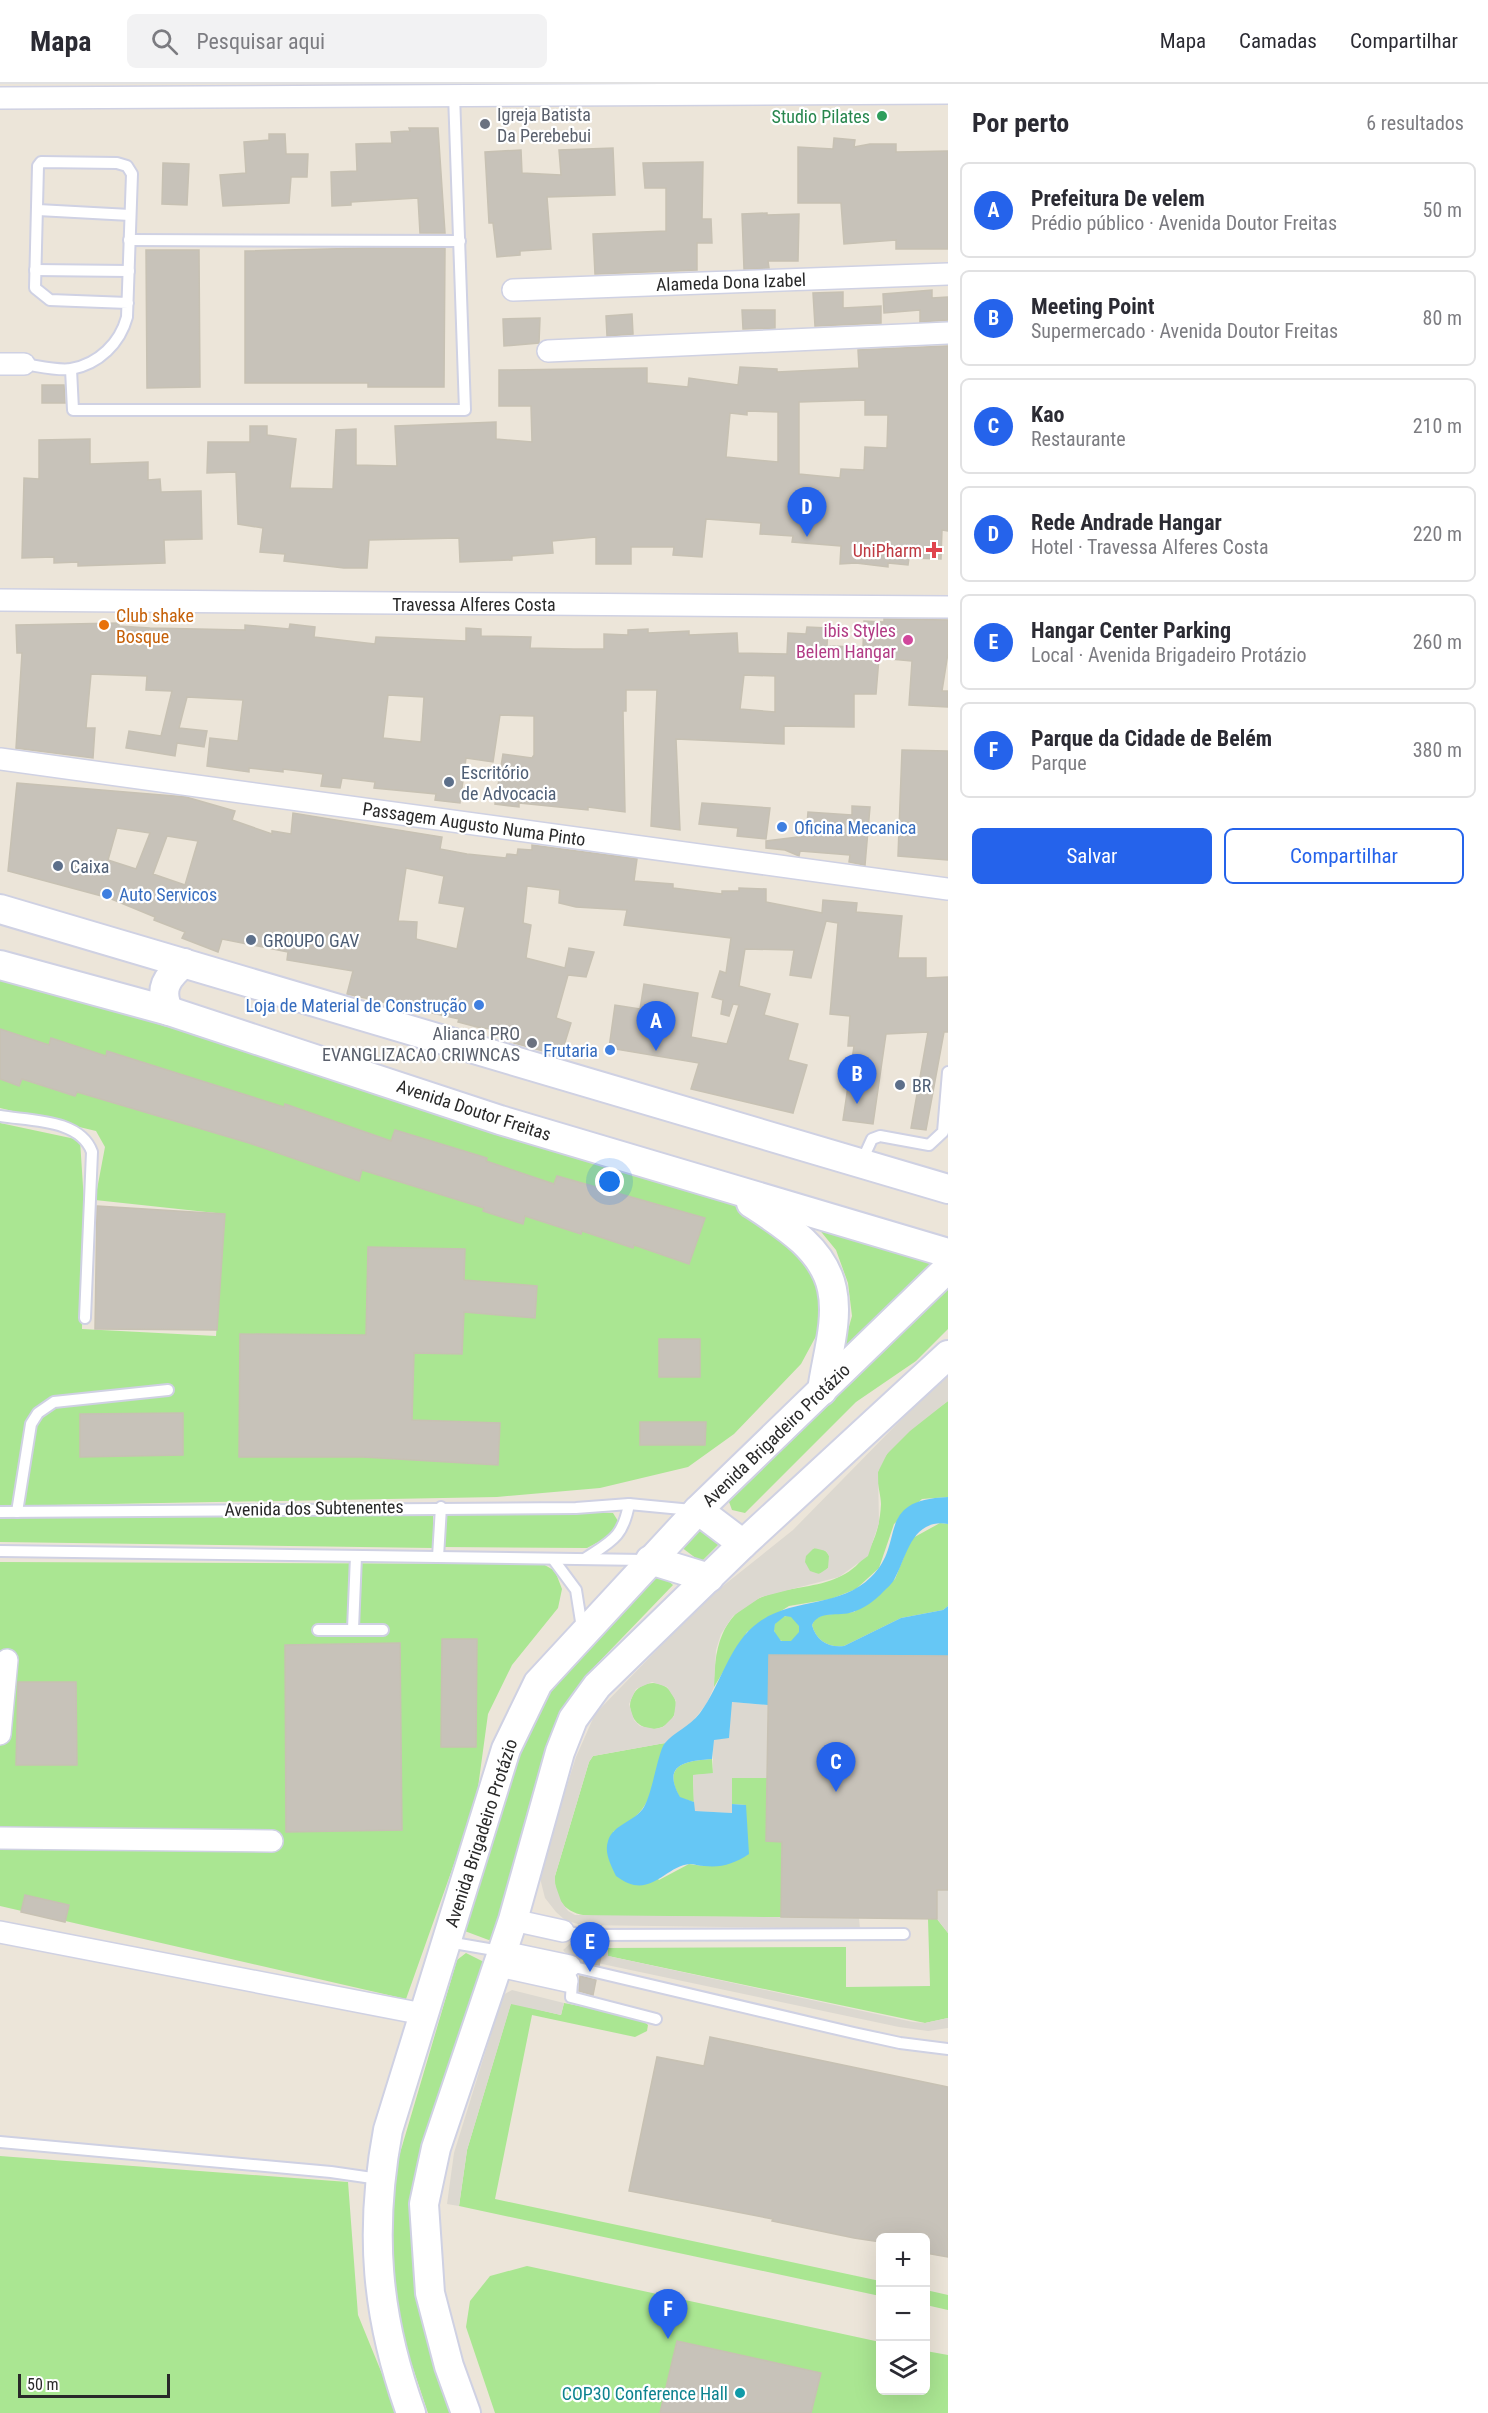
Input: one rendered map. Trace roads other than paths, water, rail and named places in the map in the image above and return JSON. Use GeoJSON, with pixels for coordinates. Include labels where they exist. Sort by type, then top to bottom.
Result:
{"type":"FeatureCollection","features":[{"type":"Feature","properties":{"kind":"main road"},"geometry":{"type":"LineString","coordinates":[[0,909],[948,1189]]}},
{"type":"Feature","properties":{"kind":"main road"},"geometry":{"type":"LineString","coordinates":[[169,1011],[162,994],[164,986],[184,963]]}},
{"type":"Feature","properties":{"kind":"main road","name":"Avenida Doutor Freitas"},"geometry":{"type":"LineString","coordinates":[[0,965],[169,1011],[500,1120],[948,1253]]}},
{"type":"Feature","properties":{"kind":"main road"},"geometry":{"type":"LineString","coordinates":[[727,1188],[776,1219],[811,1248],[824,1269],[832,1289],[833,1315],[822,1391]]}},
{"type":"Feature","properties":{"kind":"main road","name":"Avenida Brigadeiro Protázio"},"geometry":{"type":"LineString","coordinates":[[411,2413],[399,2380],[381,2294],[376,2235],[379,2179],[388,2130],[506,1749],[538,1683],[582,1633],[698,1510],[948,1268]]}},
{"type":"Feature","properties":{"kind":"main road"},"geometry":{"type":"LineString","coordinates":[[466,2413],[446,2356],[430,2293],[424,2204],[436,2148],[501,1959],[560,1752],[573,1719],[597,1686],[743,1544],[943,1362]]}},
{"type":"Feature","properties":{"kind":"main road"},"geometry":{"type":"LineString","coordinates":[[698,1510],[743,1544]]}},
{"type":"Feature","properties":{"kind":"main road"},"geometry":{"type":"LineString","coordinates":[[650,1560],[709,1578]]}},
{"type":"Feature","properties":{"kind":"street"},"geometry":{"type":"LineString","coordinates":[[0,98],[948,93]]}},
{"type":"Feature","properties":{"kind":"street","name":"Alameda Dona Izabel"},"geometry":{"type":"LineString","coordinates":[[513,290],[948,274]]}},
{"type":"Feature","properties":{"kind":"street"},"geometry":{"type":"LineString","coordinates":[[548,351],[948,333]]}},
{"type":"Feature","properties":{"kind":"street"},"geometry":{"type":"LineString","coordinates":[[0,364],[24,364]]}},
{"type":"Feature","properties":{"kind":"street","name":"Travessa Alferes Costa"},"geometry":{"type":"LineString","coordinates":[[0,600],[948,607]]}},
{"type":"Feature","properties":{"kind":"street","name":"Passagem Augusto Numa Pinto"},"geometry":{"type":"LineString","coordinates":[[0,759],[948,889]]}},
{"type":"Feature","properties":{"kind":"street"},"geometry":{"type":"LineString","coordinates":[[0,1734],[7,1660]]}},
{"type":"Feature","properties":{"kind":"street"},"geometry":{"type":"LineString","coordinates":[[0,1838],[272,1841]]}},
{"type":"Feature","properties":{"kind":"street"},"geometry":{"type":"LineString","coordinates":[[513,1920],[563,1931]]}},
{"type":"Feature","properties":{"kind":"street"},"geometry":{"type":"LineString","coordinates":[[0,1932],[423,2014]]}},
{"type":"Feature","properties":{"kind":"street"},"geometry":{"type":"LineString","coordinates":[[501,1959],[568,1973]]}},
{"type":"Feature","properties":{"kind":"lane"},"geometry":{"type":"LineString","coordinates":[[71,369],[73,410],[465,410],[453,94]]}},
{"type":"Feature","properties":{"kind":"lane"},"geometry":{"type":"LineString","coordinates":[[24,364],[71,369],[111,349],[122,335],[128,303],[132,174],[127,166],[117,163],[45,160],[41,162],[38,166],[35,288],[50,300],[128,303]]}},
{"type":"Feature","properties":{"kind":"lane"},"geometry":{"type":"LineString","coordinates":[[38,210],[130,215]]}},
{"type":"Feature","properties":{"kind":"lane"},"geometry":{"type":"LineString","coordinates":[[129,240],[460,241]]}},
{"type":"Feature","properties":{"kind":"lane"},"geometry":{"type":"LineString","coordinates":[[35,270],[129,271]]}},
{"type":"Feature","properties":{"kind":"lane"},"geometry":{"type":"LineString","coordinates":[[861,1163],[872,1139],[880,1136],[929,1145],[938,1140],[943,1132],[948,1072]]}},
{"type":"Feature","properties":{"kind":"lane"},"geometry":{"type":"LineString","coordinates":[[0,1116],[65,1127],[77,1132],[89,1144],[92,1152],[85,1318]]}},
{"type":"Feature","properties":{"kind":"lane"},"geometry":{"type":"LineString","coordinates":[[17,1512],[31,1424],[38,1413],[54,1402],[168,1390]]}},
{"type":"Feature","properties":{"kind":"lane"},"geometry":{"type":"LineString","coordinates":[[585,1558],[620,1534],[629,1504]]}},
{"type":"Feature","properties":{"kind":"lane","name":"Avenida dos Subtenentes"},"geometry":{"type":"LineString","coordinates":[[0,1512],[441,1506],[576,1508],[629,1504],[698,1510]]}},
{"type":"Feature","properties":{"kind":"lane"},"geometry":{"type":"LineString","coordinates":[[438,1557],[441,1506]]}},
{"type":"Feature","properties":{"kind":"lane"},"geometry":{"type":"LineString","coordinates":[[0,1551],[650,1560]]}},
{"type":"Feature","properties":{"kind":"lane"},"geometry":{"type":"LineString","coordinates":[[353,1629],[356,1556]]}},
{"type":"Feature","properties":{"kind":"lane"},"geometry":{"type":"LineString","coordinates":[[553,1559],[576,1590],[582,1633]]}},
{"type":"Feature","properties":{"kind":"lane"},"geometry":{"type":"LineString","coordinates":[[318,1630],[383,1630]]}},
{"type":"Feature","properties":{"kind":"lane"},"geometry":{"type":"LineString","coordinates":[[563,1931],[585,1935],[904,1934]]}},
{"type":"Feature","properties":{"kind":"lane"},"geometry":{"type":"LineString","coordinates":[[446,1941],[501,1959]]}},
{"type":"Feature","properties":{"kind":"lane"},"geometry":{"type":"LineString","coordinates":[[568,1973],[572,1982],[571,1997],[656,2019]]}},
{"type":"Feature","properties":{"kind":"lane"},"geometry":{"type":"LineString","coordinates":[[568,1973],[866,2036],[948,2049]]}},
{"type":"Feature","properties":{"kind":"lane"},"geometry":{"type":"LineString","coordinates":[[0,2142],[319,2171],[379,2179]]}},
{"type":"Feature","properties":{"kind":"water"},"geometry":{"type":"Polygon","coordinates":[[[948,1497],[948,1524],[926,1527],[912,1540],[893,1582],[873,1601],[853,1612],[819,1617],[812,1625],[814,1631],[824,1642],[833,1646],[844,1646],[901,1618],[943,1610],[948,1606],[948,1656],[769,1655],[768,1705],[732,1702],[729,1738],[714,1740],[712,1759],[685,1763],[675,1771],[673,1778],[680,1797],[694,1802],[695,1811],[732,1813],[732,1804],[746,1805],[749,1854],[722,1866],[690,1864],[681,1866],[648,1884],[628,1883],[616,1876],[607,1850],[611,1835],[644,1807],[662,1747],[700,1713],[740,1641],[759,1622],[773,1614],[845,1594],[859,1587],[882,1564],[900,1515],[909,1506],[925,1500],[948,1497]],[[785,1616],[775,1624],[774,1631],[781,1641],[791,1641],[799,1632],[799,1626],[791,1617],[785,1616]]]}},
{"type":"Feature","properties":{"kind":"place","name":"Studio Pilates"},"geometry":{"type":"Point","coordinates":[882,116]}},
{"type":"Feature","properties":{"kind":"place","name":"Igreja Batista Da Perebebui"},"geometry":{"type":"Point","coordinates":[485,124]}},
{"type":"Feature","properties":{"kind":"place","name":"Rede Andrade Hangar"},"geometry":{"type":"Point","coordinates":[807,537]}},
{"type":"Feature","properties":{"kind":"place","name":"UniPharm"},"geometry":{"type":"Point","coordinates":[934,550]}},
{"type":"Feature","properties":{"kind":"place","name":"Club shake Bosque"},"geometry":{"type":"Point","coordinates":[104,625]}},
{"type":"Feature","properties":{"kind":"place","name":"ibis Styles Belem Hangar"},"geometry":{"type":"Point","coordinates":[908,640]}},
{"type":"Feature","properties":{"kind":"place","name":"Escritório de Advocacia"},"geometry":{"type":"Point","coordinates":[449,782]}},
{"type":"Feature","properties":{"kind":"place","name":"Oficina Mecanica"},"geometry":{"type":"Point","coordinates":[782,827]}},
{"type":"Feature","properties":{"kind":"place","name":"Caixa"},"geometry":{"type":"Point","coordinates":[58,866]}},
{"type":"Feature","properties":{"kind":"place","name":"Auto Servicos"},"geometry":{"type":"Point","coordinates":[107,894]}},
{"type":"Feature","properties":{"kind":"place","name":"GROUPO GAV"},"geometry":{"type":"Point","coordinates":[251,940]}},
{"type":"Feature","properties":{"kind":"place","name":"Loja de Material de Construção"},"geometry":{"type":"Point","coordinates":[479,1005]}},
{"type":"Feature","properties":{"kind":"place","name":"Alianca PRO EVANGLIZACAO CRIWNCAS"},"geometry":{"type":"Point","coordinates":[532,1043]}},
{"type":"Feature","properties":{"kind":"place","name":"Frutaria"},"geometry":{"type":"Point","coordinates":[610,1050]}},
{"type":"Feature","properties":{"kind":"place","name":"Prefeitura De velem"},"geometry":{"type":"Point","coordinates":[656,1051]}},
{"type":"Feature","properties":{"kind":"place","name":"BR"},"geometry":{"type":"Point","coordinates":[900,1085]}},
{"type":"Feature","properties":{"kind":"place","name":"Meeting Point"},"geometry":{"type":"Point","coordinates":[857,1104]}},
{"type":"Feature","properties":{"kind":"place","name":"Kao"},"geometry":{"type":"Point","coordinates":[836,1792]}},
{"type":"Feature","properties":{"kind":"place","name":"Hangar Center Parking"},"geometry":{"type":"Point","coordinates":[590,1972]}},
{"type":"Feature","properties":{"kind":"place","name":"Parque da Cidade de Belém"},"geometry":{"type":"Point","coordinates":[668,2339]}},
{"type":"Feature","properties":{"kind":"place","name":"COP30 Conference Hall"},"geometry":{"type":"Point","coordinates":[740,2393]}}]}
